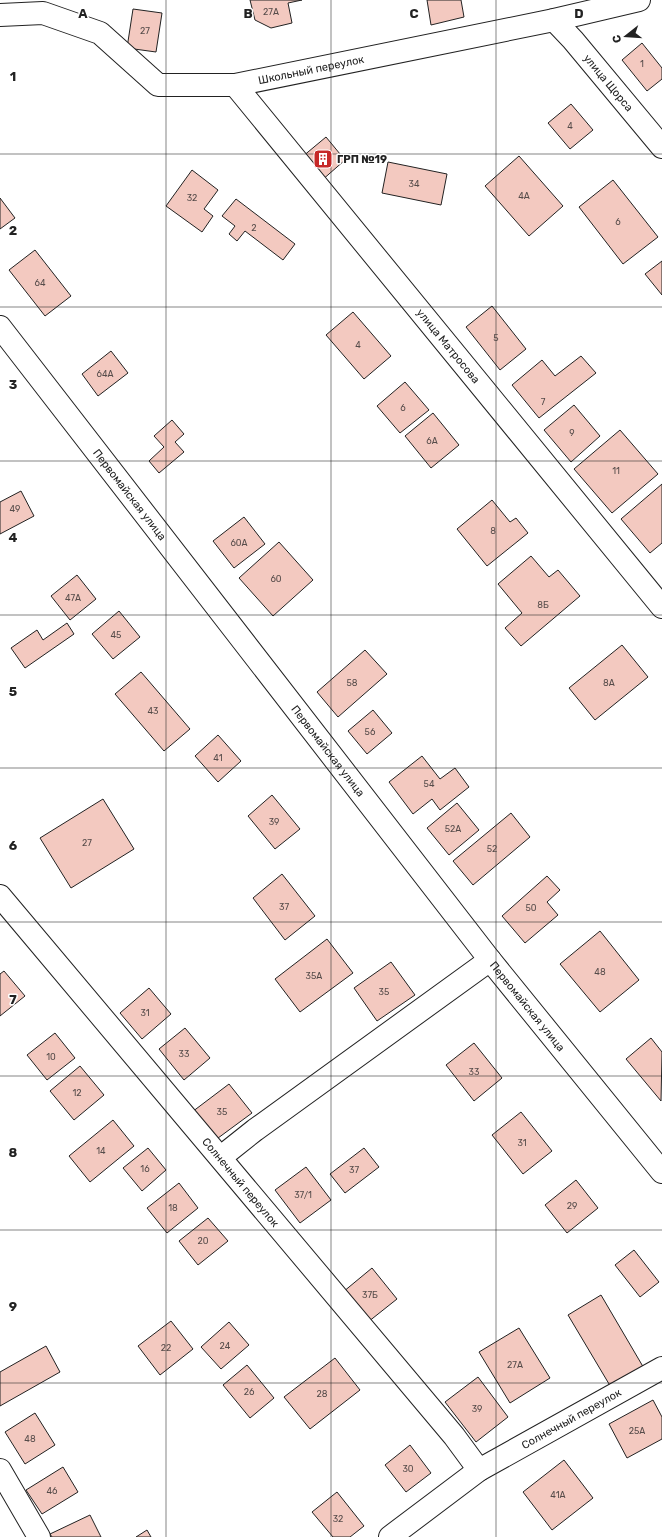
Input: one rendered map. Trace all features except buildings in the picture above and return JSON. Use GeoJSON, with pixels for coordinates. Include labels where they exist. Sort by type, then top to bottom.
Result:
{"type":"FeatureCollection","features":[{"type":"Feature","properties":{"kind":"street","name":"Школьный переулок"},"geometry":{"type":"LineString","coordinates":[[0,15],[43,13],[100,33],[158,85],[235,85],[554,20],[639,0]]}},
{"type":"Feature","properties":{"kind":"street","name":"улица Щорса"},"geometry":{"type":"LineString","coordinates":[[554,20],[573,40],[662,147]]}},
{"type":"Feature","properties":{"kind":"street","name":"улица Матросова"},"geometry":{"type":"LineString","coordinates":[[235,85],[662,607]]}},
{"type":"Feature","properties":{"kind":"street","name":"Первомайская улица"},"geometry":{"type":"LineString","coordinates":[[0,327],[490,960],[662,1172]]}},
{"type":"Feature","properties":{"kind":"street","name":"Солнечный переулок"},"geometry":{"type":"LineString","coordinates":[[0,896],[221,1157],[454,1436],[480,1470]]}},
{"type":"Feature","properties":{"kind":"street"},"geometry":{"type":"LineString","coordinates":[[221,1157],[490,960]]}},
{"type":"Feature","properties":{"kind":"street","name":"Солнечный переулок"},"geometry":{"type":"LineString","coordinates":[[390,1537],[480,1470],[662,1368]]}},
{"type":"Feature","properties":{"kind":"street"},"geometry":{"type":"LineString","coordinates":[[0,1470],[39,1537]]}},
{"type":"Feature","properties":{"kind":"place","name":"ГРП №19"},"geometry":{"type":"Point","coordinates":[323,159]}}]}
